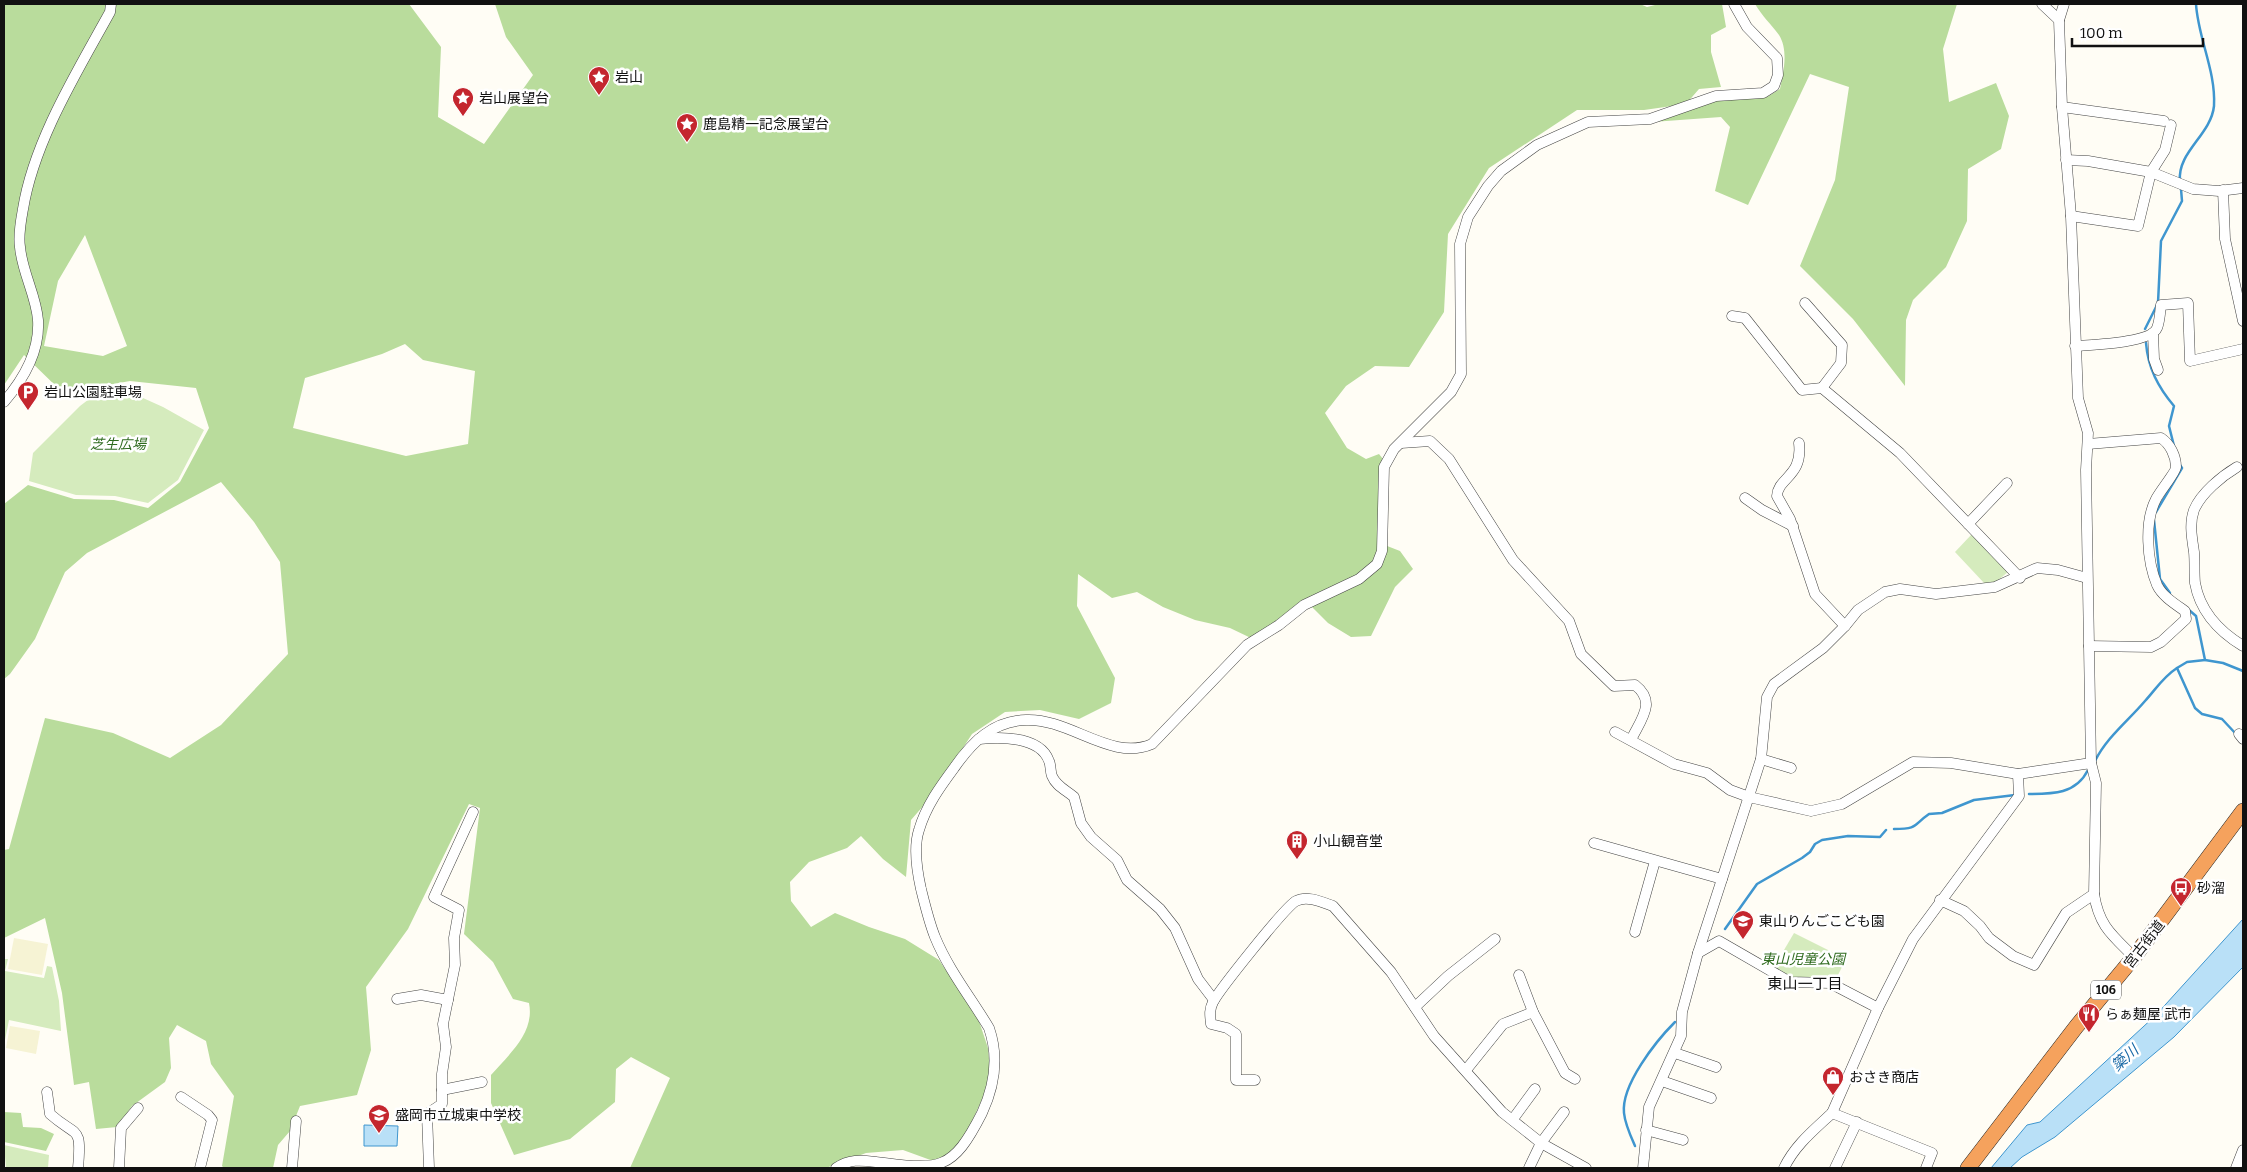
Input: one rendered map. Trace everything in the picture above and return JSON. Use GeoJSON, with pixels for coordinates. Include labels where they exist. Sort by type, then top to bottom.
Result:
{"type":"FeatureCollection","features":[{"type":"Feature","properties":{"kind":"highway","name":"宮古街道"},"geometry":{"type":"LineString","coordinates":[[1968,1168],[2070,1034],[2134,957],[2243,811]]}},
{"type":"Feature","properties":{"kind":"street"},"geometry":{"type":"LineString","coordinates":[[4,402],[16,387],[32,358],[38,321],[20,246],[23,210],[30,175],[41,144],[110,12],[111,4]]}},
{"type":"Feature","properties":{"kind":"street"},"geometry":{"type":"LineString","coordinates":[[836,1168],[851,1160],[914,1167],[943,1166],[960,1152],[990,1097],[994,1076],[993,1041],[989,1028],[934,937],[918,873],[918,831],[928,807],[965,752],[995,726],[1013,721],[1040,720],[1096,738],[1117,748],[1140,749],[1152,744],[1247,645],[1279,625],[1304,605],[1358,579],[1377,564],[1382,551],[1384,467],[1394,449],[1451,392],[1460,374],[1460,244],[1468,216],[1488,186],[1501,171],[1538,146],[1588,122],[1650,119],[1716,96],[1763,93],[1774,86],[1778,75],[1777,58],[1747,26],[1734,4]]}},
{"type":"Feature","properties":{"kind":"street"},"geometry":{"type":"LineString","coordinates":[[2042,4],[2059,20]]}},
{"type":"Feature","properties":{"kind":"street"},"geometry":{"type":"LineString","coordinates":[[2064,4],[2059,20],[2062,107],[2071,216],[2075,346],[2078,398],[2088,432],[2091,763],[2096,783],[2094,894],[2097,910],[2103,925],[2134,957]]}},
{"type":"Feature","properties":{"kind":"street"},"geometry":{"type":"LineString","coordinates":[[2062,107],[2167,123],[2165,150],[2152,172],[2138,226],[2071,216]]}},
{"type":"Feature","properties":{"kind":"street"},"geometry":{"type":"LineString","coordinates":[[2066,160],[2088,161],[2152,172],[2193,189],[2223,190],[2243,188]]}},
{"type":"Feature","properties":{"kind":"street"},"geometry":{"type":"LineString","coordinates":[[2223,190],[2225,239],[2243,321]]}},
{"type":"Feature","properties":{"kind":"street"},"geometry":{"type":"LineString","coordinates":[[1806,303],[1842,345],[1841,363],[1822,388]]}},
{"type":"Feature","properties":{"kind":"street"},"geometry":{"type":"LineString","coordinates":[[2075,346],[2109,344],[2153,333],[2157,328],[2161,305],[2188,303],[2190,361],[2243,349]]}},
{"type":"Feature","properties":{"kind":"street"},"geometry":{"type":"LineString","coordinates":[[1732,316],[1745,318],[1802,390],[1822,388],[1900,453],[2020,578]]}},
{"type":"Feature","properties":{"kind":"street"},"geometry":{"type":"LineString","coordinates":[[2153,333],[2154,359],[2158,370]]}},
{"type":"Feature","properties":{"kind":"street"},"geometry":{"type":"LineString","coordinates":[[2088,444],[2161,438],[2169,443],[2176,467],[2174,474],[2164,484],[2153,505],[2149,522],[2150,554],[2157,586],[2167,598],[2185,611],[2186,620],[2161,642],[2151,647],[2090,646]]}},
{"type":"Feature","properties":{"kind":"street"},"geometry":{"type":"LineString","coordinates":[[1401,443],[1430,441],[1448,459],[1513,560],[1569,621],[1581,654],[1614,686],[1635,685],[1644,692],[1647,706],[1631,740]]}},
{"type":"Feature","properties":{"kind":"street"},"geometry":{"type":"LineString","coordinates":[[1799,443],[1797,466],[1778,491],[1780,504],[1793,526],[1815,594],[1845,626]]}},
{"type":"Feature","properties":{"kind":"street"},"geometry":{"type":"LineString","coordinates":[[2237,467],[2220,477],[2194,508],[2191,524],[2195,583],[2203,605],[2214,623],[2230,638],[2243,646]]}},
{"type":"Feature","properties":{"kind":"street"},"geometry":{"type":"LineString","coordinates":[[1968,524],[2007,483]]}},
{"type":"Feature","properties":{"kind":"street"},"geometry":{"type":"LineString","coordinates":[[1745,498],[1762,510],[1793,526]]}},
{"type":"Feature","properties":{"kind":"street"},"geometry":{"type":"LineString","coordinates":[[1643,1168],[1649,1107],[1675,1053],[1681,1036],[1682,1012],[1698,953],[1761,759],[1767,697],[1774,684],[1823,648],[1858,610],[1884,592],[1900,589],[1936,594],[1995,587],[2020,578],[2037,568],[2058,570],[2088,578]]}},
{"type":"Feature","properties":{"kind":"street"},"geometry":{"type":"LineString","coordinates":[[1615,732],[1674,764],[1707,773],[1730,790],[1799,810],[1811,811],[1842,804],[1913,762],[1951,763],[2018,774],[2091,763]]}},
{"type":"Feature","properties":{"kind":"street"},"geometry":{"type":"LineString","coordinates":[[978,739],[1002,737],[1027,742],[1039,749],[1049,760],[1052,775],[1057,785],[1074,797],[1081,823],[1091,837],[1117,860],[1127,880],[1160,909],[1175,928],[1198,979],[1214,1000]]}},
{"type":"Feature","properties":{"kind":"street"},"geometry":{"type":"LineString","coordinates":[[1761,759],[1791,768]]}},
{"type":"Feature","properties":{"kind":"street"},"geometry":{"type":"LineString","coordinates":[[1784,1168],[1790,1156],[1802,1141],[1832,1113],[1878,1008],[1913,939],[1940,900],[2020,796],[2018,774]]}},
{"type":"Feature","properties":{"kind":"street"},"geometry":{"type":"LineString","coordinates":[[429,1168],[427,1114],[442,1104],[446,1047],[444,1024],[455,965],[454,938],[458,910],[434,897],[473,812]]}},
{"type":"Feature","properties":{"kind":"street"},"geometry":{"type":"LineString","coordinates":[[1594,843],[1722,879]]}},
{"type":"Feature","properties":{"kind":"street"},"geometry":{"type":"LineString","coordinates":[[1636,932],[1656,861]]}},
{"type":"Feature","properties":{"kind":"street"},"geometry":{"type":"LineString","coordinates":[[1940,900],[1964,912],[1980,926],[1989,938],[2013,956],[2034,965],[2066,913],[2094,894]]}},
{"type":"Feature","properties":{"kind":"street"},"geometry":{"type":"LineString","coordinates":[[1254,1080],[1236,1080],[1236,1034],[1227,1028],[1211,1024],[1209,1012],[1214,1000],[1248,955],[1295,902],[1307,899],[1333,906],[1391,972],[1434,1036],[1502,1112],[1541,1143],[1586,1168]]}},
{"type":"Feature","properties":{"kind":"street"},"geometry":{"type":"LineString","coordinates":[[1415,1007],[1448,976],[1495,939]]}},
{"type":"Feature","properties":{"kind":"street"},"geometry":{"type":"LineString","coordinates":[[1698,953],[1719,941],[1790,982],[1830,983],[1878,1008]]}},
{"type":"Feature","properties":{"kind":"street"},"geometry":{"type":"LineString","coordinates":[[1519,976],[1534,1012],[1565,1073],[1575,1079]]}},
{"type":"Feature","properties":{"kind":"street"},"geometry":{"type":"LineString","coordinates":[[397,999],[421,995],[448,1000]]}},
{"type":"Feature","properties":{"kind":"street"},"geometry":{"type":"LineString","coordinates":[[1466,1070],[1503,1024],[1534,1012]]}},
{"type":"Feature","properties":{"kind":"street"},"geometry":{"type":"LineString","coordinates":[[1675,1053],[1716,1067]]}},
{"type":"Feature","properties":{"kind":"street"},"geometry":{"type":"LineString","coordinates":[[1662,1081],[1711,1098]]}},
{"type":"Feature","properties":{"kind":"street"},"geometry":{"type":"LineString","coordinates":[[442,1090],[482,1082]]}},
{"type":"Feature","properties":{"kind":"street"},"geometry":{"type":"LineString","coordinates":[[1513,1119],[1535,1089]]}},
{"type":"Feature","properties":{"kind":"street"},"geometry":{"type":"LineString","coordinates":[[47,1092],[50,1114],[74,1130],[78,1136],[80,1149],[78,1168]]}},
{"type":"Feature","properties":{"kind":"street"},"geometry":{"type":"LineString","coordinates":[[180,1097],[212,1120],[200,1168]]}},
{"type":"Feature","properties":{"kind":"street"},"geometry":{"type":"LineString","coordinates":[[120,1168],[121,1128],[138,1108]]}},
{"type":"Feature","properties":{"kind":"street"},"geometry":{"type":"LineString","coordinates":[[1529,1168],[1541,1143],[1564,1112]]}},
{"type":"Feature","properties":{"kind":"street"},"geometry":{"type":"LineString","coordinates":[[1832,1113],[1932,1153],[1926,1168]]}},
{"type":"Feature","properties":{"kind":"street"},"geometry":{"type":"LineString","coordinates":[[292,1168],[296,1121]]}},
{"type":"Feature","properties":{"kind":"street"},"geometry":{"type":"LineString","coordinates":[[1835,1168],[1857,1122]]}},
{"type":"Feature","properties":{"kind":"street"},"geometry":{"type":"LineString","coordinates":[[1646,1130],[1683,1140]]}},
{"type":"Feature","properties":{"kind":"street"},"geometry":{"type":"LineString","coordinates":[[2236,1168],[2243,1150]]}},
{"type":"Feature","properties":{"kind":"shaded area"},"geometry":{"type":"Polygon","coordinates":[[[14,938],[48,944],[42,975],[8,969],[14,938]]]}},
{"type":"Feature","properties":{"kind":"shaded area"},"geometry":{"type":"Polygon","coordinates":[[[10,1026],[40,1031],[36,1054],[6,1048],[10,1026]]]}},
{"type":"Feature","properties":{"kind":"green space"},"geometry":{"type":"Polygon","coordinates":[[[4,4],[409,4],[441,47],[438,117],[484,144],[533,75],[506,37],[495,4],[1640,4],[1647,7],[1659,4],[1722,4],[1726,27],[1711,35],[1711,52],[1721,87],[1699,89],[1686,104],[1644,110],[1577,110],[1489,168],[1448,234],[1444,312],[1409,367],[1375,366],[1346,386],[1325,413],[1347,448],[1366,459],[1379,454],[1387,464],[1382,544],[1400,551],[1413,569],[1395,587],[1371,636],[1351,637],[1328,623],[1308,603],[1253,639],[1230,628],[1195,620],[1163,607],[1137,592],[1112,598],[1078,574],[1077,606],[1115,678],[1111,703],[1079,719],[1040,710],[1005,712],[972,734],[931,797],[911,820],[906,877],[883,859],[861,836],[847,848],[809,862],[790,882],[791,901],[811,927],[835,913],[905,939],[939,960],[978,1018],[988,1048],[991,1080],[960,1147],[936,1162],[903,1150],[866,1153],[826,1168],[630,1168],[670,1078],[631,1057],[616,1069],[615,1102],[570,1139],[514,1155],[491,1103],[491,1075],[513,1051],[524,1033],[530,1014],[529,1003],[513,999],[493,962],[464,934],[480,808],[469,804],[408,929],[366,987],[371,1050],[357,1095],[300,1106],[290,1131],[278,1145],[273,1168],[224,1168],[222,1166],[234,1096],[211,1064],[206,1041],[177,1025],[169,1038],[171,1068],[165,1082],[132,1106],[117,1127],[96,1129],[89,1082],[74,1085],[62,993],[45,918],[4,938],[4,850],[9,849],[45,718],[113,733],[170,758],[221,725],[288,654],[280,562],[254,522],[221,482],[87,553],[65,572],[35,639],[10,674],[4,679],[4,504],[28,485],[74,499],[114,500],[148,508],[180,482],[209,428],[196,388],[130,381],[63,393],[24,355],[4,385],[4,4]],[[85,235],[58,281],[44,346],[103,356],[127,346],[85,235]],[[405,344],[382,354],[305,378],[293,428],[406,456],[468,444],[475,371],[423,360],[405,344]]]}},
{"type":"Feature","properties":{"kind":"green space"},"geometry":{"type":"Polygon","coordinates":[[[1755,4],[1957,4],[1943,49],[1949,102],[1996,83],[2009,116],[2001,149],[1968,169],[1967,221],[1946,267],[1913,300],[1906,320],[1905,386],[1853,319],[1800,266],[1835,180],[1849,87],[1810,74],[1748,205],[1715,191],[1730,127],[1721,117],[1625,124],[1715,100],[1767,97],[1780,89],[1785,55],[1782,41],[1755,4]]]}},
{"type":"Feature","properties":{"kind":"green space","name":"芝生広場"},"geometry":{"type":"Polygon","coordinates":[[[123,389],[163,407],[204,430],[178,480],[148,503],[115,496],[76,495],[29,481],[33,453],[80,406],[101,390],[123,389]]]}},
{"type":"Feature","properties":{"kind":"green space"},"geometry":{"type":"Polygon","coordinates":[[[1972,534],[2009,571],[1996,582],[1985,584],[1955,552],[1972,534]]]}},
{"type":"Feature","properties":{"kind":"green space","name":"東山児童公園"},"geometry":{"type":"Polygon","coordinates":[[[1794,933],[1846,959],[1835,981],[1791,978],[1774,967],[1794,933]]]}},
{"type":"Feature","properties":{"kind":"green space"},"geometry":{"type":"Polygon","coordinates":[[[4,959],[8,959],[5,971],[44,978],[47,966],[52,967],[59,1001],[61,1031],[9,1020],[4,1045],[4,959]]]}},
{"type":"Feature","properties":{"kind":"green space"},"geometry":{"type":"Polygon","coordinates":[[[4,1112],[21,1113],[23,1127],[41,1128],[54,1134],[46,1151],[4,1142],[4,1112]]]}},
{"type":"Feature","properties":{"kind":"green space"},"geometry":{"type":"Polygon","coordinates":[[[4,1145],[49,1155],[48,1168],[6,1168],[4,1145]]]}},
{"type":"Feature","properties":{"kind":"water","name":"簗川"},"geometry":{"type":"Polygon","coordinates":[[[2243,919],[2243,967],[2174,1037],[2055,1137],[2022,1157],[2010,1168],[1991,1168],[2027,1125],[2040,1122],[2156,1015],[2243,919]]]}},
{"type":"Feature","properties":{"kind":"water"},"geometry":{"type":"Polygon","coordinates":[[[364,1125],[398,1126],[397,1146],[364,1146],[364,1125]]]}},
{"type":"Feature","properties":{"kind":"waterway"},"geometry":{"type":"LineString","coordinates":[[2180,181],[2180,171],[2184,161],[2207,126],[2214,106],[2210,67],[2197,17],[2196,4]]}},
{"type":"Feature","properties":{"kind":"waterway"},"geometry":{"type":"LineString","coordinates":[[2145,329],[2158,303],[2161,241],[2182,201],[2181,189]]}},
{"type":"Feature","properties":{"kind":"waterway"},"geometry":{"type":"LineString","coordinates":[[2146,343],[2149,361],[2155,377],[2163,392],[2174,406],[2169,426],[2174,446]]}},
{"type":"Feature","properties":{"kind":"waterway"},"geometry":{"type":"LineString","coordinates":[[2156,512],[2182,468],[2180,465]]}},
{"type":"Feature","properties":{"kind":"waterway"},"geometry":{"type":"LineString","coordinates":[[2154,520],[2160,579],[2170,593]]}},
{"type":"Feature","properties":{"kind":"waterway"},"geometry":{"type":"LineString","coordinates":[[2189,610],[2196,616],[2205,660],[2187,662],[2177,668],[2195,708],[2202,714],[2222,719],[2236,734]]}},
{"type":"Feature","properties":{"kind":"waterway"},"geometry":{"type":"LineString","coordinates":[[2205,660],[2223,663],[2243,671]]}},
{"type":"Feature","properties":{"kind":"waterway"},"geometry":{"type":"LineString","coordinates":[[2095,761],[2112,737],[2164,679],[2177,668]]}},
{"type":"Feature","properties":{"kind":"waterway"},"geometry":{"type":"LineString","coordinates":[[2029,794],[2047,794],[2063,791],[2077,784],[2088,770]]}},
{"type":"Feature","properties":{"kind":"waterway"},"geometry":{"type":"LineString","coordinates":[[1894,829],[1915,826],[1929,814],[1942,813],[1974,800],[2015,795]]}},
{"type":"Feature","properties":{"kind":"waterway"},"geometry":{"type":"LineString","coordinates":[[1725,929],[1757,884],[1802,858],[1810,852],[1815,844],[1822,840],[1848,836],[1880,837],[1886,830]]}},
{"type":"Feature","properties":{"kind":"waterway"},"geometry":{"type":"LineString","coordinates":[[1635,1146],[1624,1113],[1628,1090],[1641,1064],[1675,1022]]}},
{"type":"Feature","properties":{"kind":"place","name":"岩山"},"geometry":{"type":"Point","coordinates":[599,96]}},
{"type":"Feature","properties":{"kind":"place","name":"岩山展望台"},"geometry":{"type":"Point","coordinates":[463,117]}},
{"type":"Feature","properties":{"kind":"place","name":"鹿島精一記念展望台"},"geometry":{"type":"Point","coordinates":[687,143]}},
{"type":"Feature","properties":{"kind":"place","name":"岩山公園駐車場"},"geometry":{"type":"Point","coordinates":[28,411]}},
{"type":"Feature","properties":{"kind":"place","name":"小山観音堂"},"geometry":{"type":"Point","coordinates":[1297,860]}},
{"type":"Feature","properties":{"kind":"place","name":"砂溜"},"geometry":{"type":"Point","coordinates":[2181,907]}},
{"type":"Feature","properties":{"kind":"place","name":"東山りんごこども園"},"geometry":{"type":"Point","coordinates":[1743,940]}},
{"type":"Feature","properties":{"kind":"place","name":"らぁ麺屋 武市"},"geometry":{"type":"Point","coordinates":[2089,1033]}},
{"type":"Feature","properties":{"kind":"place","name":"おさき商店"},"geometry":{"type":"Point","coordinates":[1833,1096]}},
{"type":"Feature","properties":{"kind":"place","name":"盛岡市立城東中学校"},"geometry":{"type":"Point","coordinates":[379,1134]}},
{"type":"Feature","properties":{"kind":"district","name":"東山一丁目"},"geometry":{"type":"Point","coordinates":[1805,984]}}]}
